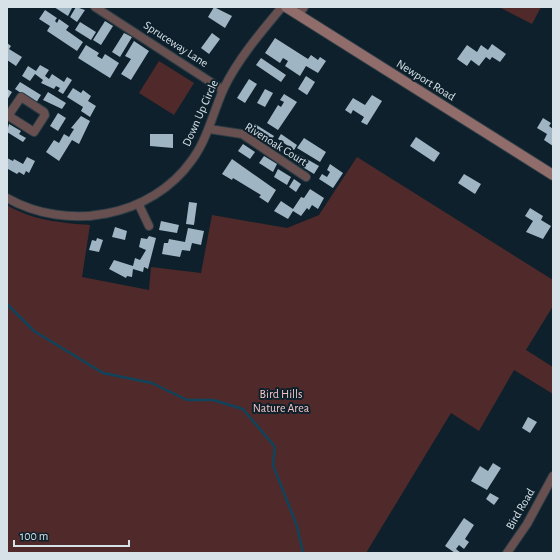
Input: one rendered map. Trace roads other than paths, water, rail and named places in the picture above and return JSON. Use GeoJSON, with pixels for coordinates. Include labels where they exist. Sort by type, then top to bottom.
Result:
{"type":"FeatureCollection","features":[{"type":"Feature","properties":{"kind":"street","name":"Spruceway Lane"},"geometry":{"type":"LineString","coordinates":[[95,7],[223,90]]}},
{"type":"Feature","properties":{"kind":"street","name":"Down Up Circle"},"geometry":{"type":"LineString","coordinates":[[7,198],[17,203],[48,212],[77,216],[106,215],[139,205],[167,186],[180,175],[192,160],[209,129],[223,90],[232,73],[262,31],[282,7]]}},
{"type":"Feature","properties":{"kind":"street","name":"Newport Road"},"geometry":{"type":"LineString","coordinates":[[286,7],[301,11],[553,175]]}},
{"type":"Feature","properties":{"kind":"street"},"geometry":{"type":"LineString","coordinates":[[21,97],[44,112],[45,115],[34,132],[8,115],[21,97]]}},
{"type":"Feature","properties":{"kind":"street","name":"Rivenoak Court"},"geometry":{"type":"LineString","coordinates":[[209,129],[242,134],[306,177]]}},
{"type":"Feature","properties":{"kind":"street"},"geometry":{"type":"LineString","coordinates":[[139,205],[149,226]]}},
{"type":"Feature","properties":{"kind":"street","name":"Bird Road"},"geometry":{"type":"LineString","coordinates":[[507,553],[527,524],[553,476]]}},
{"type":"Feature","properties":{"kind":"waterway"},"geometry":{"type":"LineString","coordinates":[[7,304],[34,331],[103,373],[152,383],[187,400],[213,400],[243,409],[275,447],[273,465],[297,526],[303,553]]}},
{"type":"Feature","properties":{"kind":"park label","name":"Bird Hills Nature Area"},"geometry":{"type":"Point","coordinates":[281,401]}}]}
